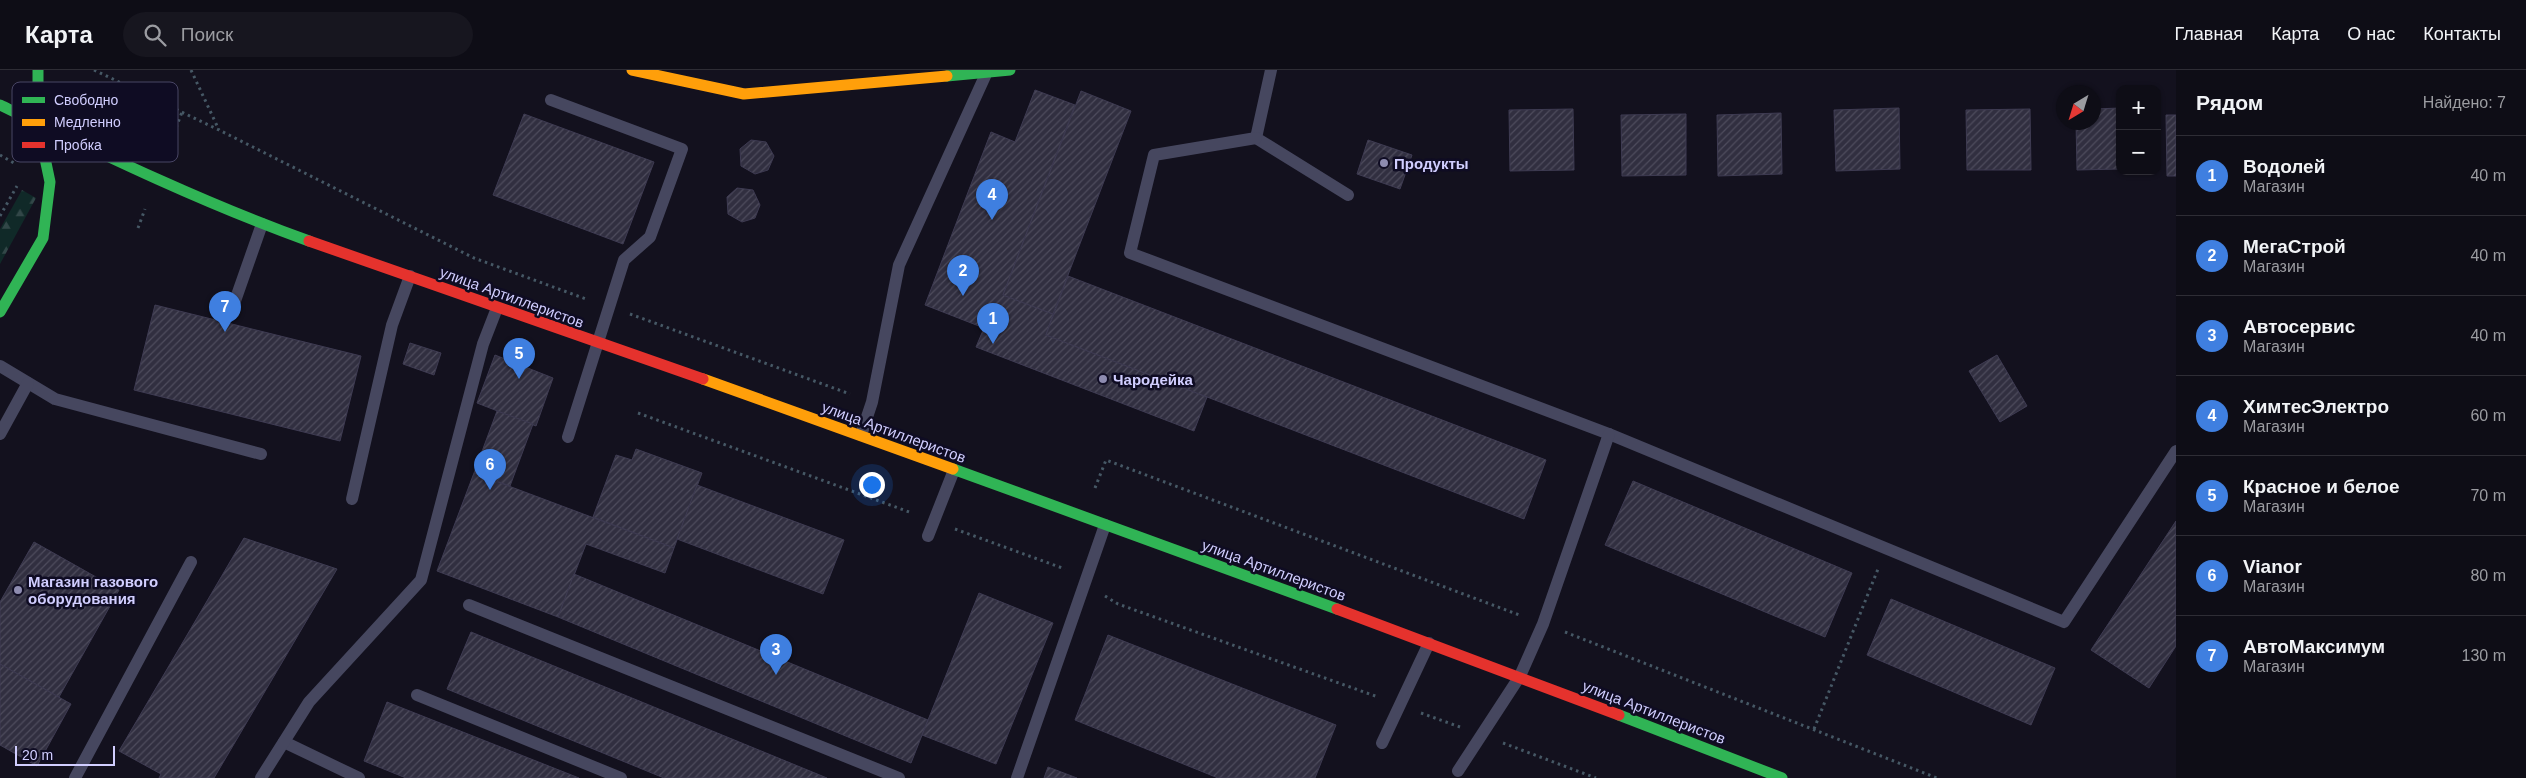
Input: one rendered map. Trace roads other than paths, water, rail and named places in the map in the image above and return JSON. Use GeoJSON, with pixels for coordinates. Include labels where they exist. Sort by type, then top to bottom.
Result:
{"type":"FeatureCollection","features":[{"type":"Feature","properties":{"kind":"street"},"geometry":{"type":"LineString","coordinates":[[632,70],[744,94],[986,74],[1010,70]]}},
{"type":"Feature","properties":{"kind":"street","name":"улица Артиллеристов"},"geometry":{"type":"LineString","coordinates":[[0,105],[12,111]]}},
{"type":"Feature","properties":{"kind":"street"},"geometry":{"type":"LineString","coordinates":[[0,312],[43,238],[50,182],[46,162]]}},
{"type":"Feature","properties":{"kind":"street","name":"улица Артиллеристов"},"geometry":{"type":"LineString","coordinates":[[118,162],[156,180],[262,224],[861,435],[1520,676],[1782,778]]}},
{"type":"Feature","properties":{"kind":"lane"},"geometry":{"type":"LineString","coordinates":[[1256,138],[1271,70]]}},
{"type":"Feature","properties":{"kind":"lane"},"geometry":{"type":"LineString","coordinates":[[861,435],[872,402],[898,265],[986,74]]}},
{"type":"Feature","properties":{"kind":"lane"},"geometry":{"type":"LineString","coordinates":[[551,100],[682,149],[650,238],[624,260],[568,437]]}},
{"type":"Feature","properties":{"kind":"lane"},"geometry":{"type":"LineString","coordinates":[[1348,195],[1256,138],[1154,155],[1130,253],[1610,434],[2064,622],[2176,451]]}},
{"type":"Feature","properties":{"kind":"lane"},"geometry":{"type":"LineString","coordinates":[[235,301],[262,224]]}},
{"type":"Feature","properties":{"kind":"lane"},"geometry":{"type":"LineString","coordinates":[[352,500],[392,325],[410,276]]}},
{"type":"Feature","properties":{"kind":"lane"},"geometry":{"type":"LineString","coordinates":[[261,778],[310,702],[421,580],[483,344],[497,308]]}},
{"type":"Feature","properties":{"kind":"lane"},"geometry":{"type":"LineString","coordinates":[[0,366],[55,399],[261,454]]}},
{"type":"Feature","properties":{"kind":"lane"},"geometry":{"type":"LineString","coordinates":[[0,434],[28,383]]}},
{"type":"Feature","properties":{"kind":"lane"},"geometry":{"type":"LineString","coordinates":[[1458,772],[1520,676],[1543,624],[1610,434]]}},
{"type":"Feature","properties":{"kind":"lane"},"geometry":{"type":"LineString","coordinates":[[928,536],[954,470]]}},
{"type":"Feature","properties":{"kind":"lane"},"geometry":{"type":"LineString","coordinates":[[1017,778],[1087,584],[1106,525]]}},
{"type":"Feature","properties":{"kind":"lane"},"geometry":{"type":"LineString","coordinates":[[75,778],[191,562]]}},
{"type":"Feature","properties":{"kind":"lane"},"geometry":{"type":"LineString","coordinates":[[469,605],[899,778]]}},
{"type":"Feature","properties":{"kind":"lane"},"geometry":{"type":"LineString","coordinates":[[1382,743],[1429,643]]}},
{"type":"Feature","properties":{"kind":"lane"},"geometry":{"type":"LineString","coordinates":[[417,695],[621,778]]}},
{"type":"Feature","properties":{"kind":"lane"},"geometry":{"type":"LineString","coordinates":[[284,742],[359,778]]}},
{"type":"Feature","properties":{"kind":"place","name":"Продукты"},"geometry":{"type":"Point","coordinates":[1384,163]}},
{"type":"Feature","properties":{"kind":"place","name":"ХимтесЭлектро"},"geometry":{"type":"Point","coordinates":[992,220]}},
{"type":"Feature","properties":{"kind":"place","name":"МегаСтрой"},"geometry":{"type":"Point","coordinates":[963,296]}},
{"type":"Feature","properties":{"kind":"place","name":"АвтоМаксимум"},"geometry":{"type":"Point","coordinates":[225,332]}},
{"type":"Feature","properties":{"kind":"place","name":"Водолей"},"geometry":{"type":"Point","coordinates":[993,344]}},
{"type":"Feature","properties":{"kind":"place","name":"Красное и белое"},"geometry":{"type":"Point","coordinates":[519,379]}},
{"type":"Feature","properties":{"kind":"place","name":"Чародейка"},"geometry":{"type":"Point","coordinates":[1103,379]}},
{"type":"Feature","properties":{"kind":"place","name":"Vianor"},"geometry":{"type":"Point","coordinates":[490,490]}},
{"type":"Feature","properties":{"kind":"place","name":"Магазин газового оборудования"},"geometry":{"type":"Point","coordinates":[18,590]}},
{"type":"Feature","properties":{"kind":"place","name":"Автосервис"},"geometry":{"type":"Point","coordinates":[776,675]}}]}
